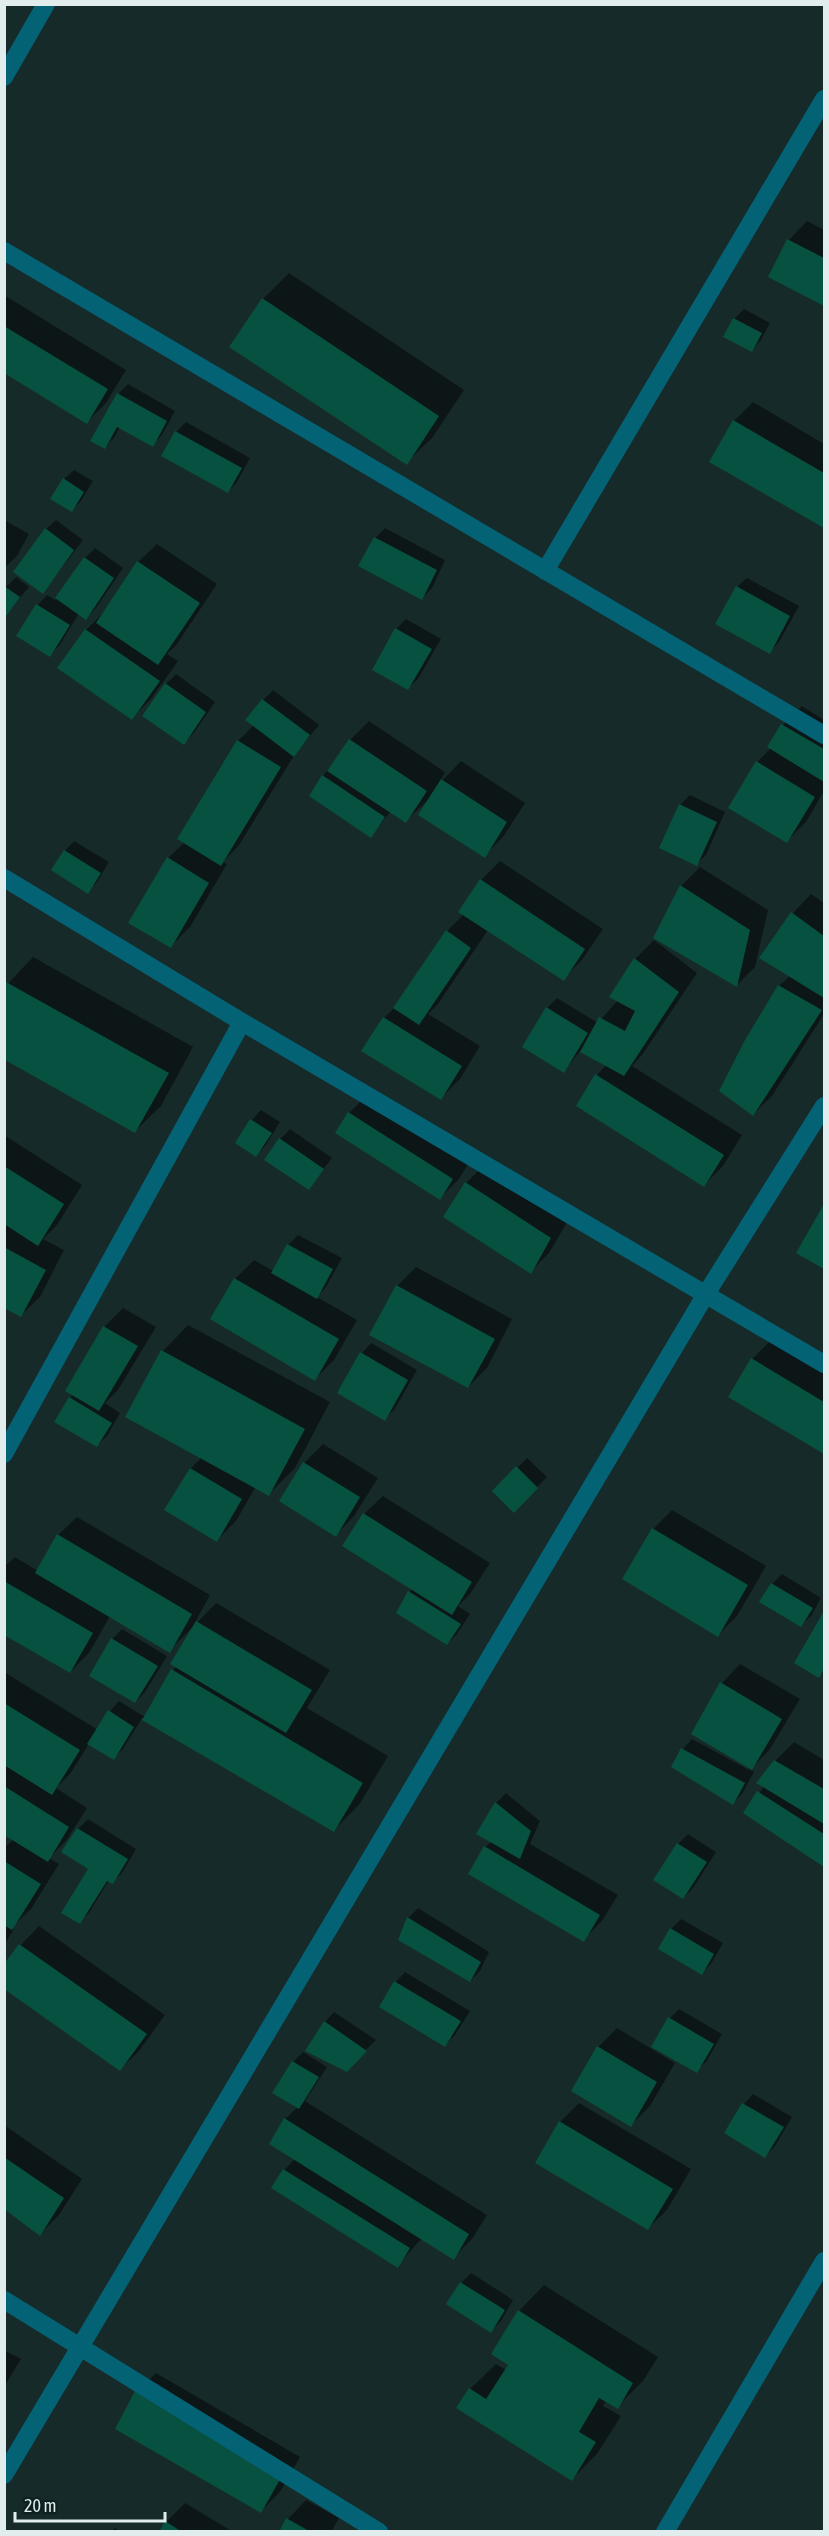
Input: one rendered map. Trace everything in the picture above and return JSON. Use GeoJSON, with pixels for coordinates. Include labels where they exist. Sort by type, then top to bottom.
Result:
{"type":"FeatureCollection","features":[{"type":"Feature","properties":{"kind":"street"},"geometry":{"type":"LineString","coordinates":[[4,77],[46,4]]}},
{"type":"Feature","properties":{"kind":"street"},"geometry":{"type":"LineString","coordinates":[[545,571],[825,99]]}},
{"type":"Feature","properties":{"kind":"street"},"geometry":{"type":"LineString","coordinates":[[4,251],[825,735]]}},
{"type":"Feature","properties":{"kind":"street"},"geometry":{"type":"LineString","coordinates":[[4,878],[242,1022],[825,1364]]}},
{"type":"Feature","properties":{"kind":"street"},"geometry":{"type":"LineString","coordinates":[[4,1454],[242,1022]]}},
{"type":"Feature","properties":{"kind":"street"},"geometry":{"type":"LineString","coordinates":[[4,2475],[706,1294],[825,1106]]}},
{"type":"Feature","properties":{"kind":"street"},"geometry":{"type":"LineString","coordinates":[[665,2532],[825,2261]]}},
{"type":"Feature","properties":{"kind":"street"},"geometry":{"type":"LineString","coordinates":[[4,2300],[379,2532]]}},
{"type":"Feature","properties":{"kind":"building"},"geometry":{"type":"Polygon","coordinates":[[[787,239],[824,258],[824,306],[768,277],[787,239]]]}},
{"type":"Feature","properties":{"kind":"building"},"geometry":{"type":"Polygon","coordinates":[[[262,298],[439,416],[407,465],[229,347],[262,298]]]}},
{"type":"Feature","properties":{"kind":"building"},"geometry":{"type":"Polygon","coordinates":[[[733,318],[762,333],[752,352],[723,337],[733,318]]]}},
{"type":"Feature","properties":{"kind":"building"},"geometry":{"type":"Polygon","coordinates":[[[4,326],[108,389],[87,424],[4,373],[4,326]]]}},
{"type":"Feature","properties":{"kind":"building"},"geometry":{"type":"Polygon","coordinates":[[[117,393],[167,421],[153,447],[117,427],[105,449],[90,441],[117,393]]]}},
{"type":"Feature","properties":{"kind":"building"},"geometry":{"type":"Polygon","coordinates":[[[733,420],[824,473],[824,528],[709,462],[733,420]]]}},
{"type":"Feature","properties":{"kind":"building"},"geometry":{"type":"Polygon","coordinates":[[[175,431],[242,468],[228,493],[161,456],[175,431]]]}},
{"type":"Feature","properties":{"kind":"building"},"geometry":{"type":"Polygon","coordinates":[[[63,478],[84,492],[72,512],[50,499],[63,478]]]}},
{"type":"Feature","properties":{"kind":"building"},"geometry":{"type":"Polygon","coordinates":[[[45,528],[74,550],[43,594],[13,572],[45,528]]]}},
{"type":"Feature","properties":{"kind":"building"},"geometry":{"type":"Polygon","coordinates":[[[374,537],[437,570],[422,600],[358,566],[374,537]]]}},
{"type":"Feature","properties":{"kind":"building"},"geometry":{"type":"Polygon","coordinates":[[[84,557],[114,578],[86,620],[55,598],[84,557]]]}},
{"type":"Feature","properties":{"kind":"building"},"geometry":{"type":"Polygon","coordinates":[[[137,561],[200,603],[158,665],[96,623],[137,561]]]}},
{"type":"Feature","properties":{"kind":"building"},"geometry":{"type":"Polygon","coordinates":[[[4,586],[20,597],[4,619],[4,586]]]}},
{"type":"Feature","properties":{"kind":"building"},"geometry":{"type":"Polygon","coordinates":[[[736,586],[790,616],[770,654],[715,624],[736,586]]]}},
{"type":"Feature","properties":{"kind":"building"},"geometry":{"type":"Polygon","coordinates":[[[36,604],[70,625],[50,657],[16,636],[36,604]]]}},
{"type":"Feature","properties":{"kind":"building"},"geometry":{"type":"Polygon","coordinates":[[[395,628],[432,649],[408,690],[372,670],[395,628]]]}},
{"type":"Feature","properties":{"kind":"building"},"geometry":{"type":"Polygon","coordinates":[[[85,629],[160,681],[132,720],[57,668],[85,629]]]}},
{"type":"Feature","properties":{"kind":"building"},"geometry":{"type":"Polygon","coordinates":[[[165,683],[206,712],[184,745],[142,716],[165,683]]]}},
{"type":"Feature","properties":{"kind":"building"},"geometry":{"type":"Polygon","coordinates":[[[262,699],[310,735],[294,757],[245,720],[262,699]]]}},
{"type":"Feature","properties":{"kind":"building"},"geometry":{"type":"Polygon","coordinates":[[[781,724],[824,749],[824,782],[767,747],[781,724]]]}},
{"type":"Feature","properties":{"kind":"building"},"geometry":{"type":"Polygon","coordinates":[[[349,739],[427,791],[406,823],[327,771],[349,739]]]}},
{"type":"Feature","properties":{"kind":"building"},"geometry":{"type":"Polygon","coordinates":[[[237,740],[281,767],[221,866],[177,839],[237,740]]]}},
{"type":"Feature","properties":{"kind":"building"},"geometry":{"type":"Polygon","coordinates":[[[756,761],[815,797],[787,843],[728,808],[756,761]]]}},
{"type":"Feature","properties":{"kind":"building"},"geometry":{"type":"Polygon","coordinates":[[[322,775],[385,817],[371,838],[309,796],[322,775]]]}},
{"type":"Feature","properties":{"kind":"building"},"geometry":{"type":"Polygon","coordinates":[[[441,779],[507,822],[485,858],[418,815],[441,779]]]}},
{"type":"Feature","properties":{"kind":"building"},"geometry":{"type":"Polygon","coordinates":[[[679,804],[717,822],[697,866],[659,848],[679,804]]]}},
{"type":"Feature","properties":{"kind":"building"},"geometry":{"type":"Polygon","coordinates":[[[64,850],[101,873],[88,894],[51,870],[64,850]]]}},
{"type":"Feature","properties":{"kind":"building"},"geometry":{"type":"Polygon","coordinates":[[[167,857],[209,883],[171,948],[128,923],[167,857]]]}},
{"type":"Feature","properties":{"kind":"building"},"geometry":{"type":"Polygon","coordinates":[[[480,879],[585,949],[564,981],[458,912],[480,879]]]}},
{"type":"Feature","properties":{"kind":"building"},"geometry":{"type":"Polygon","coordinates":[[[680,885],[750,930],[737,987],[653,938],[680,885]]]}},
{"type":"Feature","properties":{"kind":"building"},"geometry":{"type":"Polygon","coordinates":[[[791,912],[824,936],[824,998],[759,958],[791,912]]]}},
{"type":"Feature","properties":{"kind":"building"},"geometry":{"type":"Polygon","coordinates":[[[446,930],[471,948],[419,1025],[393,1008],[446,930]]]}},
{"type":"Feature","properties":{"kind":"building"},"geometry":{"type":"Polygon","coordinates":[[[634,958],[679,992],[624,1076],[580,1052],[599,1017],[625,1031],[635,1011],[609,997],[634,958]]]}},
{"type":"Feature","properties":{"kind":"building"},"geometry":{"type":"Polygon","coordinates":[[[6,982],[169,1073],[135,1133],[5,1060],[6,982]]]}},
{"type":"Feature","properties":{"kind":"building"},"geometry":{"type":"Polygon","coordinates":[[[778,985],[822,1010],[753,1116],[719,1091],[745,1040],[778,985]]]}},
{"type":"Feature","properties":{"kind":"building"},"geometry":{"type":"Polygon","coordinates":[[[546,1007],[588,1033],[564,1073],[522,1047],[546,1007]]]}},
{"type":"Feature","properties":{"kind":"building"},"geometry":{"type":"Polygon","coordinates":[[[383,1017],[462,1066],[441,1100],[361,1051],[383,1017]]]}},
{"type":"Feature","properties":{"kind":"building"},"geometry":{"type":"Polygon","coordinates":[[[595,1074],[724,1155],[704,1187],[576,1106],[595,1074]]]}},
{"type":"Feature","properties":{"kind":"building"},"geometry":{"type":"Polygon","coordinates":[[[348,1112],[453,1179],[440,1200],[335,1133],[348,1112]]]}},
{"type":"Feature","properties":{"kind":"building"},"geometry":{"type":"Polygon","coordinates":[[[250,1119],[272,1133],[256,1157],[235,1143],[250,1119]]]}},
{"type":"Feature","properties":{"kind":"building"},"geometry":{"type":"Polygon","coordinates":[[[279,1138],[324,1169],[309,1190],[264,1160],[279,1138]]]}},
{"type":"Feature","properties":{"kind":"building"},"geometry":{"type":"Polygon","coordinates":[[[4,1166],[64,1204],[38,1246],[4,1224],[4,1166]]]}},
{"type":"Feature","properties":{"kind":"building"},"geometry":{"type":"Polygon","coordinates":[[[465,1182],[551,1238],[531,1274],[443,1217],[465,1182]]]}},
{"type":"Feature","properties":{"kind":"building"},"geometry":{"type":"Polygon","coordinates":[[[824,1204],[824,1269],[796,1253],[824,1204]]]}},
{"type":"Feature","properties":{"kind":"building"},"geometry":{"type":"Polygon","coordinates":[[[287,1244],[333,1269],[317,1299],[271,1273],[287,1244]]]}},
{"type":"Feature","properties":{"kind":"building"},"geometry":{"type":"Polygon","coordinates":[[[4,1247],[46,1270],[21,1317],[4,1308],[4,1247]]]}},
{"type":"Feature","properties":{"kind":"building"},"geometry":{"type":"Polygon","coordinates":[[[234,1278],[339,1339],[315,1381],[210,1319],[234,1278]]]}},
{"type":"Feature","properties":{"kind":"building"},"geometry":{"type":"Polygon","coordinates":[[[396,1285],[495,1339],[468,1388],[369,1335],[396,1285]]]}},
{"type":"Feature","properties":{"kind":"building"},"geometry":{"type":"Polygon","coordinates":[[[103,1326],[138,1346],[99,1411],[65,1391],[103,1326]]]}},
{"type":"Feature","properties":{"kind":"building"},"geometry":{"type":"Polygon","coordinates":[[[161,1350],[305,1429],[269,1496],[125,1417],[161,1350]]]}},
{"type":"Feature","properties":{"kind":"building"},"geometry":{"type":"Polygon","coordinates":[[[360,1352],[408,1380],[385,1421],[337,1393],[360,1352]]]}},
{"type":"Feature","properties":{"kind":"building"},"geometry":{"type":"Polygon","coordinates":[[[751,1358],[824,1402],[824,1454],[728,1397],[751,1358]]]}},
{"type":"Feature","properties":{"kind":"building"},"geometry":{"type":"Polygon","coordinates":[[[69,1397],[112,1423],[97,1447],[54,1422],[69,1397]]]}},
{"type":"Feature","properties":{"kind":"building"},"geometry":{"type":"Polygon","coordinates":[[[303,1462],[360,1497],[336,1537],[279,1501],[303,1462]]]}},
{"type":"Feature","properties":{"kind":"building"},"geometry":{"type":"Polygon","coordinates":[[[516,1466],[538,1488],[514,1513],[492,1491],[516,1466]]]}},
{"type":"Feature","properties":{"kind":"building"},"geometry":{"type":"Polygon","coordinates":[[[190,1468],[242,1499],[217,1542],[164,1510],[190,1468]]]}},
{"type":"Feature","properties":{"kind":"building"},"geometry":{"type":"Polygon","coordinates":[[[363,1513],[472,1582],[452,1615],[342,1546],[363,1513]]]}},
{"type":"Feature","properties":{"kind":"building"},"geometry":{"type":"Polygon","coordinates":[[[652,1528],[748,1585],[718,1637],[622,1579],[652,1528]]]}},
{"type":"Feature","properties":{"kind":"building"},"geometry":{"type":"Polygon","coordinates":[[[57,1534],[192,1614],[170,1653],[35,1573],[57,1534]]]}},
{"type":"Feature","properties":{"kind":"building"},"geometry":{"type":"Polygon","coordinates":[[[4,1581],[93,1633],[70,1673],[4,1635],[4,1581]]]}},
{"type":"Feature","properties":{"kind":"building"},"geometry":{"type":"Polygon","coordinates":[[[771,1583],[813,1608],[801,1627],[759,1602],[771,1583]]]}},
{"type":"Feature","properties":{"kind":"building"},"geometry":{"type":"Polygon","coordinates":[[[408,1591],[461,1624],[447,1645],[396,1613],[408,1591]]]}},
{"type":"Feature","properties":{"kind":"building"},"geometry":{"type":"Polygon","coordinates":[[[824,1611],[824,1669],[819,1678],[794,1663],[824,1611]]]}},
{"type":"Feature","properties":{"kind":"building"},"geometry":{"type":"Polygon","coordinates":[[[196,1621],[312,1690],[286,1733],[170,1664],[196,1621]]]}},
{"type":"Feature","properties":{"kind":"building"},"geometry":{"type":"Polygon","coordinates":[[[111,1638],[158,1666],[135,1703],[89,1676],[111,1638]]]}},
{"type":"Feature","properties":{"kind":"building"},"geometry":{"type":"Polygon","coordinates":[[[171,1669],[363,1783],[334,1832],[142,1720],[171,1669]]]}},
{"type":"Feature","properties":{"kind":"building"},"geometry":{"type":"Polygon","coordinates":[[[720,1682],[782,1719],[752,1770],[691,1734],[720,1682]]]}},
{"type":"Feature","properties":{"kind":"building"},"geometry":{"type":"Polygon","coordinates":[[[4,1703],[80,1750],[52,1795],[4,1765],[4,1703]]]}},
{"type":"Feature","properties":{"kind":"building"},"geometry":{"type":"Polygon","coordinates":[[[108,1710],[134,1727],[114,1760],[87,1744],[108,1710]]]}},
{"type":"Feature","properties":{"kind":"building"},"geometry":{"type":"Polygon","coordinates":[[[681,1748],[745,1783],[733,1805],[671,1767],[681,1748]]]}},
{"type":"Feature","properties":{"kind":"building"},"geometry":{"type":"Polygon","coordinates":[[[774,1760],[824,1789],[824,1824],[756,1783],[774,1760]]]}},
{"type":"Feature","properties":{"kind":"building"},"geometry":{"type":"Polygon","coordinates":[[[4,1786],[69,1827],[48,1862],[4,1835],[4,1786]]]}},
{"type":"Feature","properties":{"kind":"building"},"geometry":{"type":"Polygon","coordinates":[[[757,1791],[824,1834],[824,1867],[743,1813],[757,1791]]]}},
{"type":"Feature","properties":{"kind":"building"},"geometry":{"type":"Polygon","coordinates":[[[495,1802],[531,1831],[520,1859],[476,1834],[495,1802]]]}},
{"type":"Feature","properties":{"kind":"building"},"geometry":{"type":"Polygon","coordinates":[[[77,1828],[128,1859],[113,1884],[107,1881],[80,1924],[61,1913],[88,1869],[61,1852],[77,1828]]]}},
{"type":"Feature","properties":{"kind":"building"},"geometry":{"type":"Polygon","coordinates":[[[677,1843],[707,1862],[683,1899],[653,1880],[677,1843]]]}},
{"type":"Feature","properties":{"kind":"building"},"geometry":{"type":"Polygon","coordinates":[[[484,1846],[600,1915],[584,1942],[468,1874],[484,1846]]]}},
{"type":"Feature","properties":{"kind":"building"},"geometry":{"type":"Polygon","coordinates":[[[4,1861],[41,1884],[12,1930],[4,1925],[4,1861]]]}},
{"type":"Feature","properties":{"kind":"building"},"geometry":{"type":"Polygon","coordinates":[[[407,1917],[481,1962],[470,1982],[398,1940],[407,1917]]]}},
{"type":"Feature","properties":{"kind":"building"},"geometry":{"type":"Polygon","coordinates":[[[670,1928],[714,1954],[702,1975],[658,1949],[670,1928]]]}},
{"type":"Feature","properties":{"kind":"building"},"geometry":{"type":"Polygon","coordinates":[[[19,1944],[147,2034],[120,2071],[4,1989],[4,1964],[19,1944]]]}},
{"type":"Feature","properties":{"kind":"building"},"geometry":{"type":"Polygon","coordinates":[[[394,1981],[461,2021],[445,2047],[379,2007],[394,1981]]]}},
{"type":"Feature","properties":{"kind":"building"},"geometry":{"type":"Polygon","coordinates":[[[668,2017],[714,2044],[697,2073],[651,2047],[668,2017]]]}},
{"type":"Feature","properties":{"kind":"building"},"geometry":{"type":"Polygon","coordinates":[[[324,2021],[367,2051],[347,2072],[305,2051],[324,2021]]]}},
{"type":"Feature","properties":{"kind":"building"},"geometry":{"type":"Polygon","coordinates":[[[597,2046],[657,2082],[631,2127],[571,2091],[597,2046]]]}},
{"type":"Feature","properties":{"kind":"building"},"geometry":{"type":"Polygon","coordinates":[[[292,2061],[319,2077],[299,2109],[272,2093],[292,2061]]]}},
{"type":"Feature","properties":{"kind":"building"},"geometry":{"type":"Polygon","coordinates":[[[742,2103],[784,2127],[765,2158],[724,2133],[742,2103]]]}},
{"type":"Feature","properties":{"kind":"building"},"geometry":{"type":"Polygon","coordinates":[[[284,2118],[469,2234],[454,2260],[269,2144],[284,2118]]]}},
{"type":"Feature","properties":{"kind":"building"},"geometry":{"type":"Polygon","coordinates":[[[559,2121],[673,2189],[648,2230],[535,2163],[559,2121]]]}},
{"type":"Feature","properties":{"kind":"building"},"geometry":{"type":"Polygon","coordinates":[[[4,2157],[64,2198],[40,2236],[4,2209],[4,2157]]]}},
{"type":"Feature","properties":{"kind":"building"},"geometry":{"type":"Polygon","coordinates":[[[283,2169],[410,2248],[398,2268],[271,2188],[283,2169]]]}},
{"type":"Feature","properties":{"kind":"building"},"geometry":{"type":"Polygon","coordinates":[[[460,2282],[505,2310],[491,2333],[446,2304],[460,2282]]]}},
{"type":"Feature","properties":{"kind":"building"},"geometry":{"type":"Polygon","coordinates":[[[518,2310],[633,2383],[618,2409],[599,2398],[579,2432],[596,2442],[572,2481],[456,2408],[469,2388],[486,2399],[508,2365],[491,2354],[518,2310]]]}},
{"type":"Feature","properties":{"kind":"building"},"geometry":{"type":"Polygon","coordinates":[[[135,2391],[282,2476],[261,2513],[115,2429],[135,2391]]]}},
{"type":"Feature","properties":{"kind":"building"},"geometry":{"type":"Polygon","coordinates":[[[286,2518],[311,2532],[279,2532],[286,2518]]]}},
{"type":"Feature","properties":{"kind":"building"},"geometry":{"type":"Polygon","coordinates":[[[165,2521],[182,2532],[159,2532],[165,2521]]]}}]}
